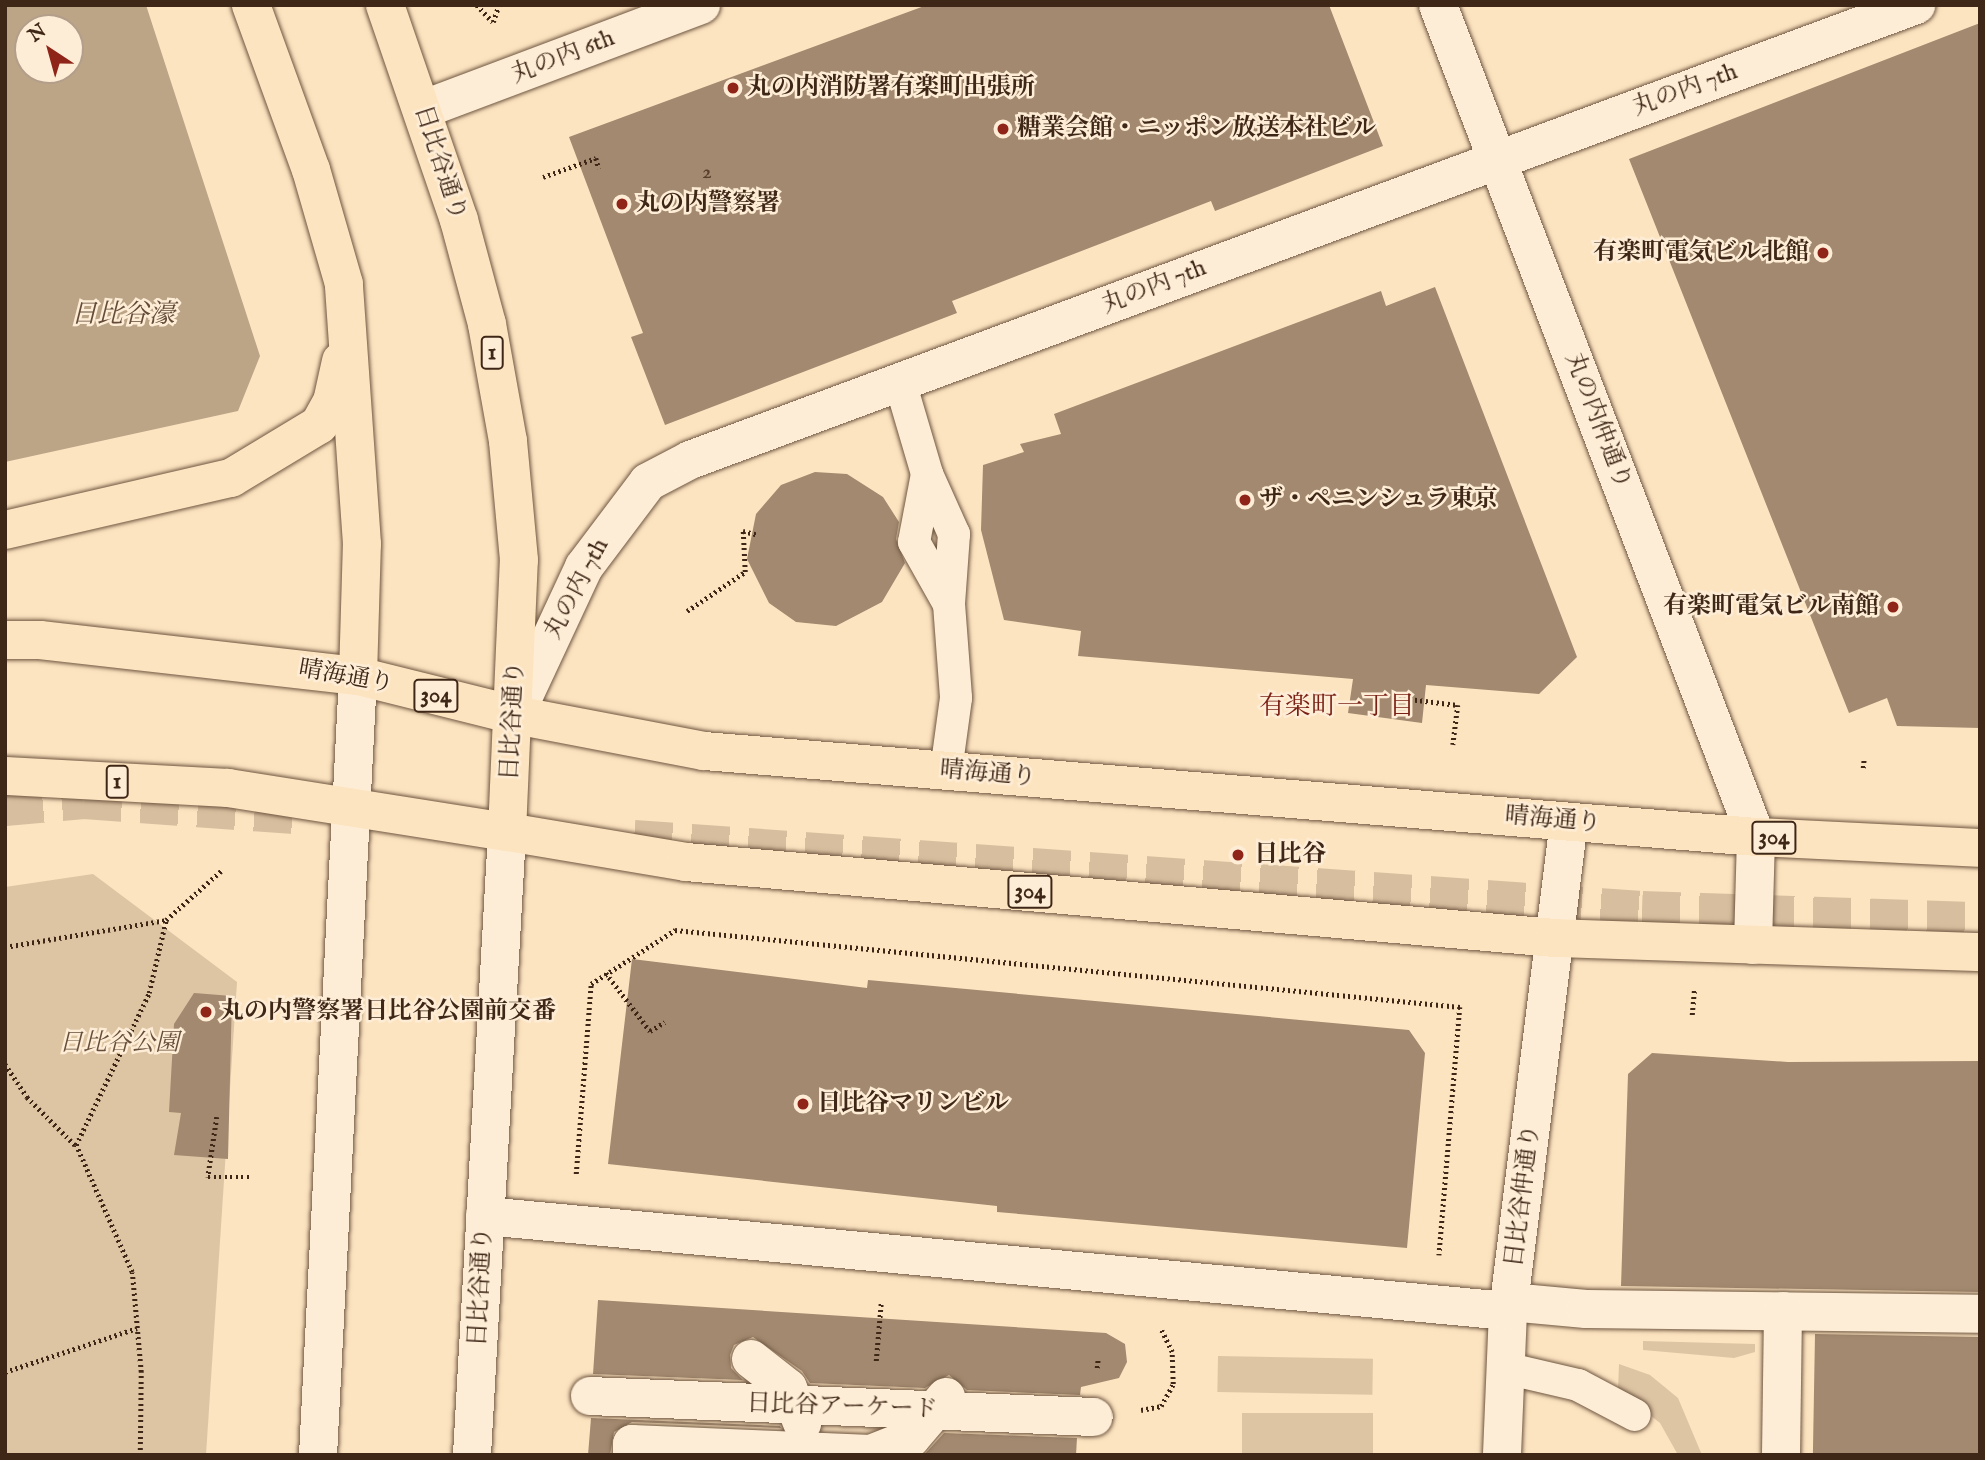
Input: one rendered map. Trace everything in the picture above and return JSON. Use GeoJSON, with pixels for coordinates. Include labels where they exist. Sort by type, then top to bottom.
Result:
{"type":"FeatureCollection","features":[{"type":"Feature","properties":{"kind":"main road"},"geometry":{"type":"LineString","coordinates":[[251,5],[311,170],[344,284],[362,544],[358,676]]}},
{"type":"Feature","properties":{"kind":"main road","name":"日比谷通り"},"geometry":{"type":"LineString","coordinates":[[385,5],[424,110],[487,324],[508,441],[519,560],[515,715],[507,832]]}},
{"type":"Feature","properties":{"kind":"main road"},"geometry":{"type":"LineString","coordinates":[[5,530],[231,478],[306,437],[332,402],[347,316]]}},
{"type":"Feature","properties":{"kind":"main road","name":"晴海通り"},"geometry":{"type":"LineString","coordinates":[[5,640],[40,639],[358,676],[515,715],[704,751],[1756,837],[1980,848]]}},
{"type":"Feature","properties":{"kind":"main road","name":"1"},"geometry":{"type":"LineString","coordinates":[[5,776],[228,788],[507,832]]}},
{"type":"Feature","properties":{"kind":"main road","name":"304"},"geometry":{"type":"LineString","coordinates":[[507,832],[686,862],[1555,938],[1980,952]]}},
{"type":"Feature","properties":{"kind":"street","name":"丸の内 6th"},"geometry":{"type":"LineString","coordinates":[[424,110],[701,5]]}},
{"type":"Feature","properties":{"kind":"street","name":"丸の内仲通り"},"geometry":{"type":"LineString","coordinates":[[1438,5],[1756,837]]}},
{"type":"Feature","properties":{"kind":"street","name":"丸の内 7th"},"geometry":{"type":"LineString","coordinates":[[515,715],[584,567],[648,482],[690,460],[1916,5]]}},
{"type":"Feature","properties":{"kind":"street"},"geometry":{"type":"LineString","coordinates":[[318,1455],[358,676]]}},
{"type":"Feature","properties":{"kind":"street","name":"日比谷仲通り"},"geometry":{"type":"LineString","coordinates":[[1502,1455],[1509,1306],[1569,822]]}},
{"type":"Feature","properties":{"kind":"street","name":"日比谷通り"},"geometry":{"type":"LineString","coordinates":[[472,1455],[507,832]]}},
{"type":"Feature","properties":{"kind":"street"},"geometry":{"type":"LineString","coordinates":[[1753,945],[1756,837]]}},
{"type":"Feature","properties":{"kind":"street"},"geometry":{"type":"LineString","coordinates":[[485,1216],[1509,1306],[1980,1314]]}},
{"type":"Feature","properties":{"kind":"street"},"geometry":{"type":"LineString","coordinates":[[1781,1455],[1783,1311]]}},
{"type":"Feature","properties":{"kind":"street"},"geometry":{"type":"LineString","coordinates":[[751,1359],[788,1388],[800,1414],[806,1451]]}},
{"type":"Feature","properties":{"kind":"street"},"geometry":{"type":"LineString","coordinates":[[632,1455],[632,1444],[871,1454],[911,1438],[951,1392]]}},
{"type":"Feature","properties":{"kind":"street","name":"日比谷アーケード"},"geometry":{"type":"LineString","coordinates":[[590,1396],[1094,1417]]}},
{"type":"Feature","properties":{"kind":"lane"},"geometry":{"type":"LineString","coordinates":[[900,382],[927,474],[914,542],[948,604],[956,698],[946,771]]}},
{"type":"Feature","properties":{"kind":"lane"},"geometry":{"type":"LineString","coordinates":[[1505,1368],[1578,1385],[1635,1415]]}},
{"type":"Feature","properties":{"kind":"path"},"geometry":{"type":"LineString","coordinates":[[477,5],[493,22],[499,5]]}},
{"type":"Feature","properties":{"kind":"path"},"geometry":{"type":"LineString","coordinates":[[543,177],[596,158],[599,169]]}},
{"type":"Feature","properties":{"kind":"path"},"geometry":{"type":"LineString","coordinates":[[687,611],[745,572],[743,531],[759,535]]}},
{"type":"Feature","properties":{"kind":"path"},"geometry":{"type":"LineString","coordinates":[[1393,697],[1458,705],[1453,745]]}},
{"type":"Feature","properties":{"kind":"path"},"geometry":{"type":"LineString","coordinates":[[1863,768],[1864,758]]}},
{"type":"Feature","properties":{"kind":"path"},"geometry":{"type":"LineString","coordinates":[[5,947],[166,920],[223,869]]}},
{"type":"Feature","properties":{"kind":"path"},"geometry":{"type":"LineString","coordinates":[[76,1145],[149,993],[166,920]]}},
{"type":"Feature","properties":{"kind":"path"},"geometry":{"type":"LineString","coordinates":[[575,1190],[591,984],[675,930],[1460,1007],[1438,1266]]}},
{"type":"Feature","properties":{"kind":"path"},"geometry":{"type":"LineString","coordinates":[[606,973],[650,1031],[665,1022]]}},
{"type":"Feature","properties":{"kind":"path"},"geometry":{"type":"LineString","coordinates":[[5,1064],[35,1106],[76,1145],[132,1272],[137,1328],[140,1455]]}},
{"type":"Feature","properties":{"kind":"path"},"geometry":{"type":"LineString","coordinates":[[217,1117],[208,1177],[250,1177]]}},
{"type":"Feature","properties":{"kind":"path"},"geometry":{"type":"LineString","coordinates":[[1156,1319],[1172,1352],[1173,1384],[1161,1406]]}},
{"type":"Feature","properties":{"kind":"path"},"geometry":{"type":"LineString","coordinates":[[5,1373],[137,1328]]}},
{"type":"Feature","properties":{"kind":"green space","name":"日比谷公園"},"geometry":{"type":"Polygon","coordinates":[[[93,874],[237,982],[206,1455],[5,1455],[5,887],[93,874]]]}},
{"type":"Feature","properties":{"kind":"green space"},"geometry":{"type":"Polygon","coordinates":[[[1643,1341],[1755,1344],[1755,1352],[1734,1358],[1643,1350],[1643,1341]]]}},
{"type":"Feature","properties":{"kind":"green space"},"geometry":{"type":"Polygon","coordinates":[[[1218,1356],[1373,1359],[1372,1395],[1217,1392],[1218,1356]]]}},
{"type":"Feature","properties":{"kind":"green space"},"geometry":{"type":"Polygon","coordinates":[[[1619,1364],[1650,1375],[1678,1398],[1702,1455],[1678,1455],[1660,1423],[1618,1390],[1619,1364]]]}},
{"type":"Feature","properties":{"kind":"green space"},"geometry":{"type":"Polygon","coordinates":[[[1242,1413],[1373,1413],[1373,1455],[1242,1455],[1242,1413]]]}},
{"type":"Feature","properties":{"kind":"water","name":"日比谷濠"},"geometry":{"type":"Polygon","coordinates":[[[5,5],[146,5],[260,356],[238,411],[5,462],[5,5]]]}},
{"type":"Feature","properties":{"kind":"building"},"geometry":{"type":"Polygon","coordinates":[[[927,5],[1329,5],[1383,146],[1215,211],[1211,201],[952,301],[957,313],[665,425],[631,337],[643,333],[569,137],[927,5]]]}},
{"type":"Feature","properties":{"kind":"building","name":"有楽町電気ビル北館"},"geometry":{"type":"Polygon","coordinates":[[[1980,23],[1980,728],[1897,726],[1887,698],[1849,713],[1629,159],[1980,23]]]}},
{"type":"Feature","properties":{"kind":"building","name":"ザ・ペニンシュラ東京"},"geometry":{"type":"Polygon","coordinates":[[[1435,287],[1577,657],[1539,694],[1426,685],[1422,723],[1348,713],[1353,679],[1078,656],[1081,631],[1004,620],[981,530],[983,465],[1024,452],[1020,444],[1061,434],[1054,414],[1381,291],[1386,306],[1435,287]]]}},
{"type":"Feature","properties":{"kind":"building"},"geometry":{"type":"Polygon","coordinates":[[[815,472],[847,474],[883,497],[899,522],[896,539],[905,563],[882,602],[836,626],[796,622],[769,603],[747,559],[756,514],[781,485],[815,472]]]}},
{"type":"Feature","properties":{"kind":"building"},"geometry":{"type":"Polygon","coordinates":[[[632,959],[867,988],[868,980],[1409,1030],[1425,1053],[1407,1248],[997,1212],[997,1206],[608,1164],[632,959]]]}},
{"type":"Feature","properties":{"kind":"building"},"geometry":{"type":"Polygon","coordinates":[[[194,993],[232,996],[228,1159],[174,1155],[181,1113],[169,1112],[174,1024],[194,993]]]}},
{"type":"Feature","properties":{"kind":"building"},"geometry":{"type":"Polygon","coordinates":[[[1652,1053],[1788,1062],[1980,1061],[1980,1292],[1621,1286],[1628,1074],[1652,1053]]]}},
{"type":"Feature","properties":{"kind":"building"},"geometry":{"type":"Polygon","coordinates":[[[598,1300],[1106,1333],[1125,1344],[1127,1362],[1119,1378],[1081,1387],[1080,1395],[967,1390],[949,1375],[925,1388],[810,1383],[802,1371],[753,1337],[734,1345],[730,1355],[731,1368],[743,1380],[593,1374],[598,1300]]]}},
{"type":"Feature","properties":{"kind":"building"},"geometry":{"type":"Polygon","coordinates":[[[1815,1334],[1980,1337],[1978,1455],[1813,1455],[1815,1334]]]}},
{"type":"Feature","properties":{"kind":"building"},"geometry":{"type":"Polygon","coordinates":[[[591,1418],[781,1428],[632,1422],[614,1432],[610,1455],[588,1455],[591,1418]]]}},
{"type":"Feature","properties":{"kind":"building"},"geometry":{"type":"Polygon","coordinates":[[[944,1433],[1077,1438],[1076,1455],[924,1455],[944,1433]]]}},
{"type":"Feature","properties":{"kind":"tunnel"},"geometry":{"type":"LineString","coordinates":[[5,807],[84,800],[308,816]]}},
{"type":"Feature","properties":{"kind":"tunnel"},"geometry":{"type":"LineString","coordinates":[[634,839],[1642,910],[1980,921]]}},
{"type":"Feature","properties":{"kind":"place","name":"丸の内消防署有楽町出張所"},"geometry":{"type":"Point","coordinates":[733,88]}},
{"type":"Feature","properties":{"kind":"place","name":"糖業会館・ニッポン放送本社ビル"},"geometry":{"type":"Point","coordinates":[1003,129]}},
{"type":"Feature","properties":{"kind":"place","name":"丸の内警察署"},"geometry":{"type":"Point","coordinates":[622,204]}},
{"type":"Feature","properties":{"kind":"place","name":"有楽町電気ビル北館"},"geometry":{"type":"Point","coordinates":[1823,253]}},
{"type":"Feature","properties":{"kind":"place","name":"ザ・ペニンシュラ東京"},"geometry":{"type":"Point","coordinates":[1245,500]}},
{"type":"Feature","properties":{"kind":"place","name":"有楽町電気ビル南館"},"geometry":{"type":"Point","coordinates":[1893,607]}},
{"type":"Feature","properties":{"kind":"place","name":"日比谷"},"geometry":{"type":"Point","coordinates":[1238,855]}},
{"type":"Feature","properties":{"kind":"place","name":"丸の内警察署日比谷公園前交番"},"geometry":{"type":"Point","coordinates":[206,1012]}},
{"type":"Feature","properties":{"kind":"place","name":"日比谷マリンビル"},"geometry":{"type":"Point","coordinates":[803,1104]}},
{"type":"Feature","properties":{"kind":"district","name":"有楽町一丁目"},"geometry":{"type":"Point","coordinates":[1337,707]}}]}
